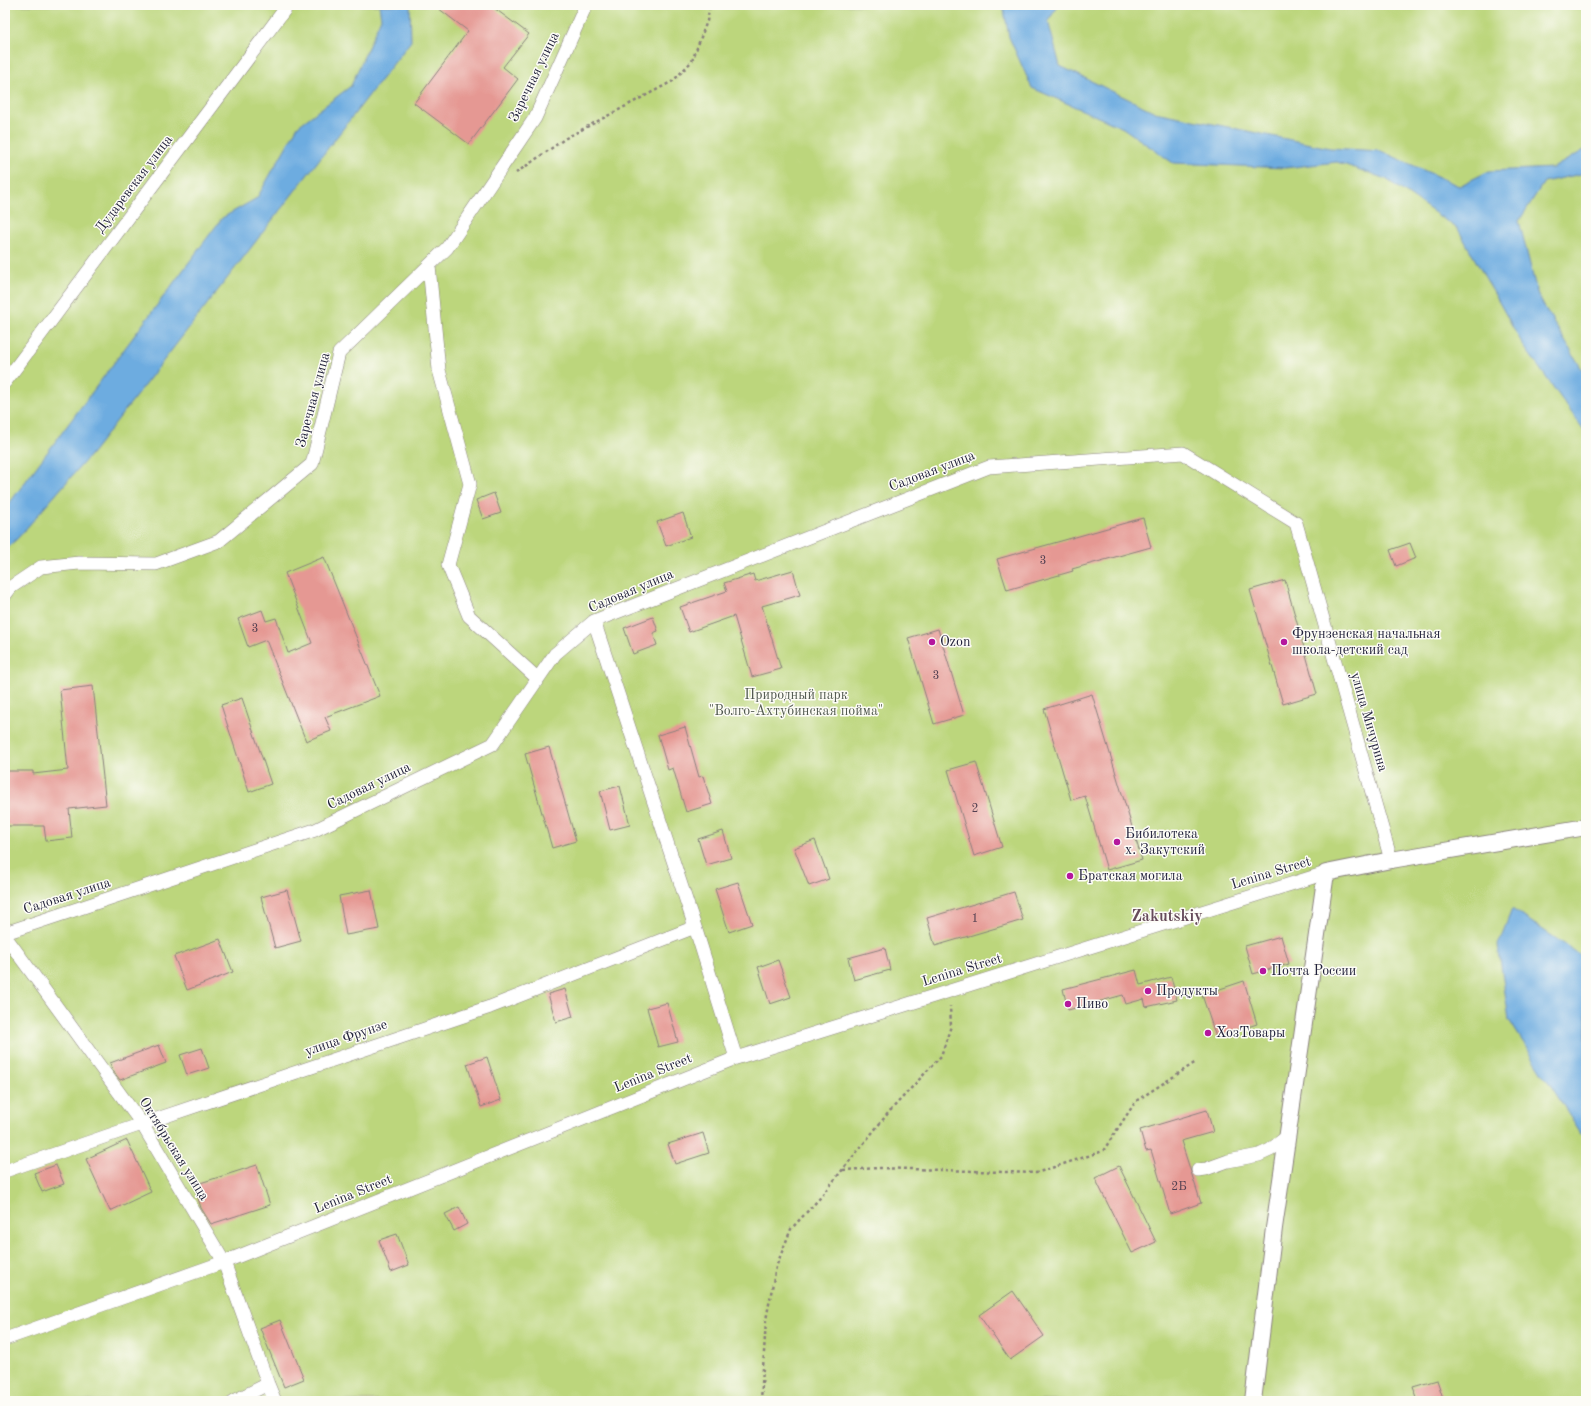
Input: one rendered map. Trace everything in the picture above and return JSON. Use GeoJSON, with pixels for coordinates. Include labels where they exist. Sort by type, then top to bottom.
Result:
{"type":"FeatureCollection","features":[{"type":"Feature","properties":{"kind":"street","name":"Дударевская улица"},"geometry":{"type":"LineString","coordinates":[[5,382],[288,5]]}},
{"type":"Feature","properties":{"kind":"street","name":"Заречная улица"},"geometry":{"type":"LineString","coordinates":[[5,595],[11,587],[41,567],[79,563],[156,564],[218,541],[312,464],[339,353],[447,248],[535,118],[586,5]]}},
{"type":"Feature","properties":{"kind":"street"},"geometry":{"type":"LineString","coordinates":[[429,266],[439,370],[470,484],[448,565],[469,616],[538,679]]}},
{"type":"Feature","properties":{"kind":"street","name":"Садовая улица"},"geometry":{"type":"LineString","coordinates":[[5,935],[315,830],[493,744],[555,654],[594,621],[988,467],[1184,453],[1296,523]]}},
{"type":"Feature","properties":{"kind":"street","name":"улица Мичурина"},"geometry":{"type":"LineString","coordinates":[[1296,523],[1391,860]]}},
{"type":"Feature","properties":{"kind":"street"},"geometry":{"type":"LineString","coordinates":[[594,621],[695,927],[736,1058]]}},
{"type":"Feature","properties":{"kind":"street"},"geometry":{"type":"LineString","coordinates":[[1253,1401],[1274,1228],[1326,873],[1391,860],[1586,827]]}},
{"type":"Feature","properties":{"kind":"street","name":"Lenina Street"},"geometry":{"type":"LineString","coordinates":[[5,1340],[224,1262],[736,1058],[1326,873]]}},
{"type":"Feature","properties":{"kind":"street","name":"улица Фрунзе"},"geometry":{"type":"LineString","coordinates":[[5,1172],[142,1124],[490,1007],[695,927]]}},
{"type":"Feature","properties":{"kind":"street","name":"Октябрьская улица"},"geometry":{"type":"LineString","coordinates":[[5,935],[142,1124],[224,1262],[275,1401]]}},
{"type":"Feature","properties":{"kind":"street"},"geometry":{"type":"LineString","coordinates":[[1198,1170],[1206,1169],[1228,1161],[1259,1155],[1270,1150],[1288,1136]]}},
{"type":"Feature","properties":{"kind":"street"},"geometry":{"type":"LineString","coordinates":[[234,1401],[268,1384]]}},
{"type":"Feature","properties":{"kind":"path"},"geometry":{"type":"LineString","coordinates":[[514,174],[566,138],[673,81],[692,61],[707,21],[710,5]]}},
{"type":"Feature","properties":{"kind":"path"},"geometry":{"type":"LineString","coordinates":[[761,1401],[766,1320],[776,1267],[791,1228],[819,1199],[889,1112],[941,1056],[952,1026],[950,991]]}},
{"type":"Feature","properties":{"kind":"path"},"geometry":{"type":"LineString","coordinates":[[842,1170],[879,1168],[1036,1173],[1103,1151],[1136,1101],[1196,1062]]}},
{"type":"Feature","properties":{"kind":"green space","name":"Природный парк \"Волго-Ахтубинская пойма\""},"geometry":{"type":"Polygon","coordinates":[[[5,5],[1586,5],[1586,1401],[5,1401],[5,5]]]}},
{"type":"Feature","properties":{"kind":"water"},"geometry":{"type":"Polygon","coordinates":[[[379,5],[410,5],[411,41],[92,453],[17,539],[5,549],[5,509],[222,218],[257,198],[298,126],[351,86],[381,18],[379,5]]]}},
{"type":"Feature","properties":{"kind":"water"},"geometry":{"type":"Polygon","coordinates":[[[1003,5],[1059,5],[1048,21],[1060,66],[1155,112],[1330,148],[1381,151],[1459,186],[1489,171],[1553,168],[1586,149],[1586,173],[1544,182],[1519,221],[1538,296],[1586,376],[1586,433],[1523,345],[1458,229],[1386,179],[1337,162],[1285,168],[1173,163],[1123,128],[1032,88],[1009,37],[1003,5]]]}},
{"type":"Feature","properties":{"kind":"water"},"geometry":{"type":"Polygon","coordinates":[[[1512,909],[1579,954],[1586,961],[1586,1141],[1509,1020],[1498,945],[1512,909]]]}},
{"type":"Feature","properties":{"kind":"building"},"geometry":{"type":"Polygon","coordinates":[[[434,5],[490,5],[529,34],[503,67],[518,79],[469,144],[414,103],[468,31],[434,5]]]}},
{"type":"Feature","properties":{"kind":"building"},"geometry":{"type":"Polygon","coordinates":[[[494,493],[501,513],[483,519],[476,500],[494,493]]]}},
{"type":"Feature","properties":{"kind":"building"},"geometry":{"type":"Polygon","coordinates":[[[683,513],[691,537],[666,546],[657,522],[683,513]]]}},
{"type":"Feature","properties":{"kind":"building"},"geometry":{"type":"Polygon","coordinates":[[[1143,518],[1151,547],[1072,569],[1073,571],[1007,590],[997,559],[1143,518]]]}},
{"type":"Feature","properties":{"kind":"building"},"geometry":{"type":"Polygon","coordinates":[[[1410,543],[1416,558],[1396,566],[1390,550],[1410,543]]]}},
{"type":"Feature","properties":{"kind":"building"},"geometry":{"type":"Polygon","coordinates":[[[324,557],[380,696],[325,717],[331,731],[306,741],[266,640],[248,647],[238,619],[262,610],[266,621],[276,618],[288,653],[312,643],[285,573],[324,557]]]}},
{"type":"Feature","properties":{"kind":"building"},"geometry":{"type":"Polygon","coordinates":[[[793,570],[800,595],[762,606],[781,669],[752,677],[734,616],[689,632],[680,607],[727,591],[724,583],[753,574],[755,581],[793,570]]]}},
{"type":"Feature","properties":{"kind":"building","name":"Фрунзенская начальная школа-детский сад"},"geometry":{"type":"Polygon","coordinates":[[[1285,580],[1317,694],[1283,704],[1250,590],[1285,580]]]}},
{"type":"Feature","properties":{"kind":"building"},"geometry":{"type":"Polygon","coordinates":[[[653,617],[658,631],[653,633],[657,645],[633,654],[624,628],[653,617]]]}},
{"type":"Feature","properties":{"kind":"building"},"geometry":{"type":"Polygon","coordinates":[[[938,629],[964,715],[934,724],[908,638],[938,629]]]}},
{"type":"Feature","properties":{"kind":"building"},"geometry":{"type":"Polygon","coordinates":[[[93,686],[106,805],[69,809],[72,838],[46,841],[44,826],[6,826],[5,771],[33,771],[33,774],[68,770],[60,690],[93,686]]]}},
{"type":"Feature","properties":{"kind":"building"},"geometry":{"type":"Polygon","coordinates":[[[1092,694],[1142,860],[1107,870],[1085,796],[1071,800],[1044,709],[1092,694]]]}},
{"type":"Feature","properties":{"kind":"building"},"geometry":{"type":"Polygon","coordinates":[[[242,698],[271,784],[249,792],[221,705],[242,698]]]}},
{"type":"Feature","properties":{"kind":"building"},"geometry":{"type":"Polygon","coordinates":[[[685,727],[699,777],[703,776],[712,804],[686,812],[673,768],[668,770],[658,735],[685,727]]]}},
{"type":"Feature","properties":{"kind":"building"},"geometry":{"type":"Polygon","coordinates":[[[549,747],[576,841],[552,848],[525,754],[549,747]]]}},
{"type":"Feature","properties":{"kind":"building"},"geometry":{"type":"Polygon","coordinates":[[[976,762],[1002,847],[974,856],[948,770],[976,762]]]}},
{"type":"Feature","properties":{"kind":"building"},"geometry":{"type":"Polygon","coordinates":[[[620,786],[630,825],[610,830],[600,791],[620,786]]]}},
{"type":"Feature","properties":{"kind":"building"},"geometry":{"type":"Polygon","coordinates":[[[723,831],[731,858],[706,865],[698,839],[723,831]]]}},
{"type":"Feature","properties":{"kind":"building"},"geometry":{"type":"Polygon","coordinates":[[[815,840],[829,879],[809,886],[794,848],[815,840]]]}},
{"type":"Feature","properties":{"kind":"building"},"geometry":{"type":"Polygon","coordinates":[[[738,882],[752,924],[729,932],[715,889],[738,882]]]}},
{"type":"Feature","properties":{"kind":"building"},"geometry":{"type":"Polygon","coordinates":[[[287,890],[301,941],[275,948],[261,897],[287,890]]]}},
{"type":"Feature","properties":{"kind":"building"},"geometry":{"type":"Polygon","coordinates":[[[371,890],[379,929],[346,935],[339,896],[371,890]]]}},
{"type":"Feature","properties":{"kind":"building"},"geometry":{"type":"Polygon","coordinates":[[[1014,892],[1023,920],[935,946],[927,918],[1014,892]]]}},
{"type":"Feature","properties":{"kind":"building"},"geometry":{"type":"Polygon","coordinates":[[[1281,936],[1289,964],[1253,974],[1245,946],[1281,936]]]}},
{"type":"Feature","properties":{"kind":"building"},"geometry":{"type":"Polygon","coordinates":[[[220,939],[233,972],[187,990],[174,956],[220,939]]]}},
{"type":"Feature","properties":{"kind":"building"},"geometry":{"type":"Polygon","coordinates":[[[885,948],[890,970],[854,980],[848,958],[885,948]]]}},
{"type":"Feature","properties":{"kind":"building"},"geometry":{"type":"Polygon","coordinates":[[[778,960],[791,997],[770,1004],[758,967],[778,960]]]}},
{"type":"Feature","properties":{"kind":"building"},"geometry":{"type":"Polygon","coordinates":[[[1136,970],[1140,985],[1171,977],[1177,1000],[1146,1007],[1144,999],[1126,1004],[1123,995],[1068,1010],[1063,989],[1136,970]]]}},
{"type":"Feature","properties":{"kind":"building"},"geometry":{"type":"Polygon","coordinates":[[[1244,981],[1257,1024],[1216,1037],[1202,995],[1244,981]]]}},
{"type":"Feature","properties":{"kind":"building"},"geometry":{"type":"Polygon","coordinates":[[[565,989],[573,1017],[556,1022],[548,994],[565,989]]]}},
{"type":"Feature","properties":{"kind":"building"},"geometry":{"type":"Polygon","coordinates":[[[667,1003],[678,1042],[658,1047],[647,1008],[667,1003]]]}},
{"type":"Feature","properties":{"kind":"building"},"geometry":{"type":"Polygon","coordinates":[[[159,1045],[166,1063],[120,1080],[113,1071],[110,1063],[159,1045]]]}},
{"type":"Feature","properties":{"kind":"building"},"geometry":{"type":"Polygon","coordinates":[[[202,1048],[209,1068],[187,1075],[180,1055],[202,1048]]]}},
{"type":"Feature","properties":{"kind":"building"},"geometry":{"type":"Polygon","coordinates":[[[487,1057],[501,1100],[481,1107],[467,1064],[487,1057]]]}},
{"type":"Feature","properties":{"kind":"building"},"geometry":{"type":"Polygon","coordinates":[[[1207,1110],[1213,1132],[1181,1141],[1201,1203],[1170,1214],[1151,1150],[1146,1151],[1140,1130],[1207,1110]]]}},
{"type":"Feature","properties":{"kind":"building"},"geometry":{"type":"Polygon","coordinates":[[[703,1133],[709,1153],[675,1164],[668,1144],[703,1133]]]}},
{"type":"Feature","properties":{"kind":"building"},"geometry":{"type":"Polygon","coordinates":[[[127,1140],[151,1192],[110,1211],[86,1159],[127,1140]]]}},
{"type":"Feature","properties":{"kind":"building"},"geometry":{"type":"Polygon","coordinates":[[[56,1165],[64,1184],[42,1192],[34,1173],[56,1165]]]}},
{"type":"Feature","properties":{"kind":"building"},"geometry":{"type":"Polygon","coordinates":[[[257,1165],[270,1205],[211,1224],[201,1208],[194,1185],[257,1165]]]}},
{"type":"Feature","properties":{"kind":"building"},"geometry":{"type":"Polygon","coordinates":[[[1119,1166],[1156,1242],[1132,1253],[1095,1178],[1119,1166]]]}},
{"type":"Feature","properties":{"kind":"building"},"geometry":{"type":"Polygon","coordinates":[[[459,1207],[467,1224],[454,1231],[445,1214],[459,1207]]]}},
{"type":"Feature","properties":{"kind":"building"},"geometry":{"type":"Polygon","coordinates":[[[397,1234],[409,1265],[391,1272],[379,1240],[397,1234]]]}},
{"type":"Feature","properties":{"kind":"building"},"geometry":{"type":"Polygon","coordinates":[[[1013,1291],[1044,1336],[1010,1360],[979,1315],[1013,1291]]]}},
{"type":"Feature","properties":{"kind":"building"},"geometry":{"type":"Polygon","coordinates":[[[280,1320],[304,1379],[284,1387],[260,1328],[280,1320]]]}},
{"type":"Feature","properties":{"kind":"building"},"geometry":{"type":"Polygon","coordinates":[[[1437,1380],[1444,1401],[1418,1401],[1413,1387],[1437,1380]]]}},
{"type":"Feature","properties":{"kind":"place","name":"Ozon"},"geometry":{"type":"Point","coordinates":[932,642]}},
{"type":"Feature","properties":{"kind":"place","name":"Фрунзенская начальная школа-детский сад"},"geometry":{"type":"Point","coordinates":[1284,642]}},
{"type":"Feature","properties":{"kind":"place","name":"Бибилотека х. Закутский"},"geometry":{"type":"Point","coordinates":[1117,842]}},
{"type":"Feature","properties":{"kind":"place","name":"Братская могила"},"geometry":{"type":"Point","coordinates":[1070,876]}},
{"type":"Feature","properties":{"kind":"place","name":"Почта России"},"geometry":{"type":"Point","coordinates":[1263,971]}},
{"type":"Feature","properties":{"kind":"place","name":"Продукты"},"geometry":{"type":"Point","coordinates":[1148,991]}},
{"type":"Feature","properties":{"kind":"place","name":"Пиво"},"geometry":{"type":"Point","coordinates":[1068,1004]}},
{"type":"Feature","properties":{"kind":"place","name":"ХозТовары"},"geometry":{"type":"Point","coordinates":[1208,1033]}},
{"type":"Feature","properties":{"kind":"district","name":"Zakutskiy"},"geometry":{"type":"Point","coordinates":[1167,917]}}]}
